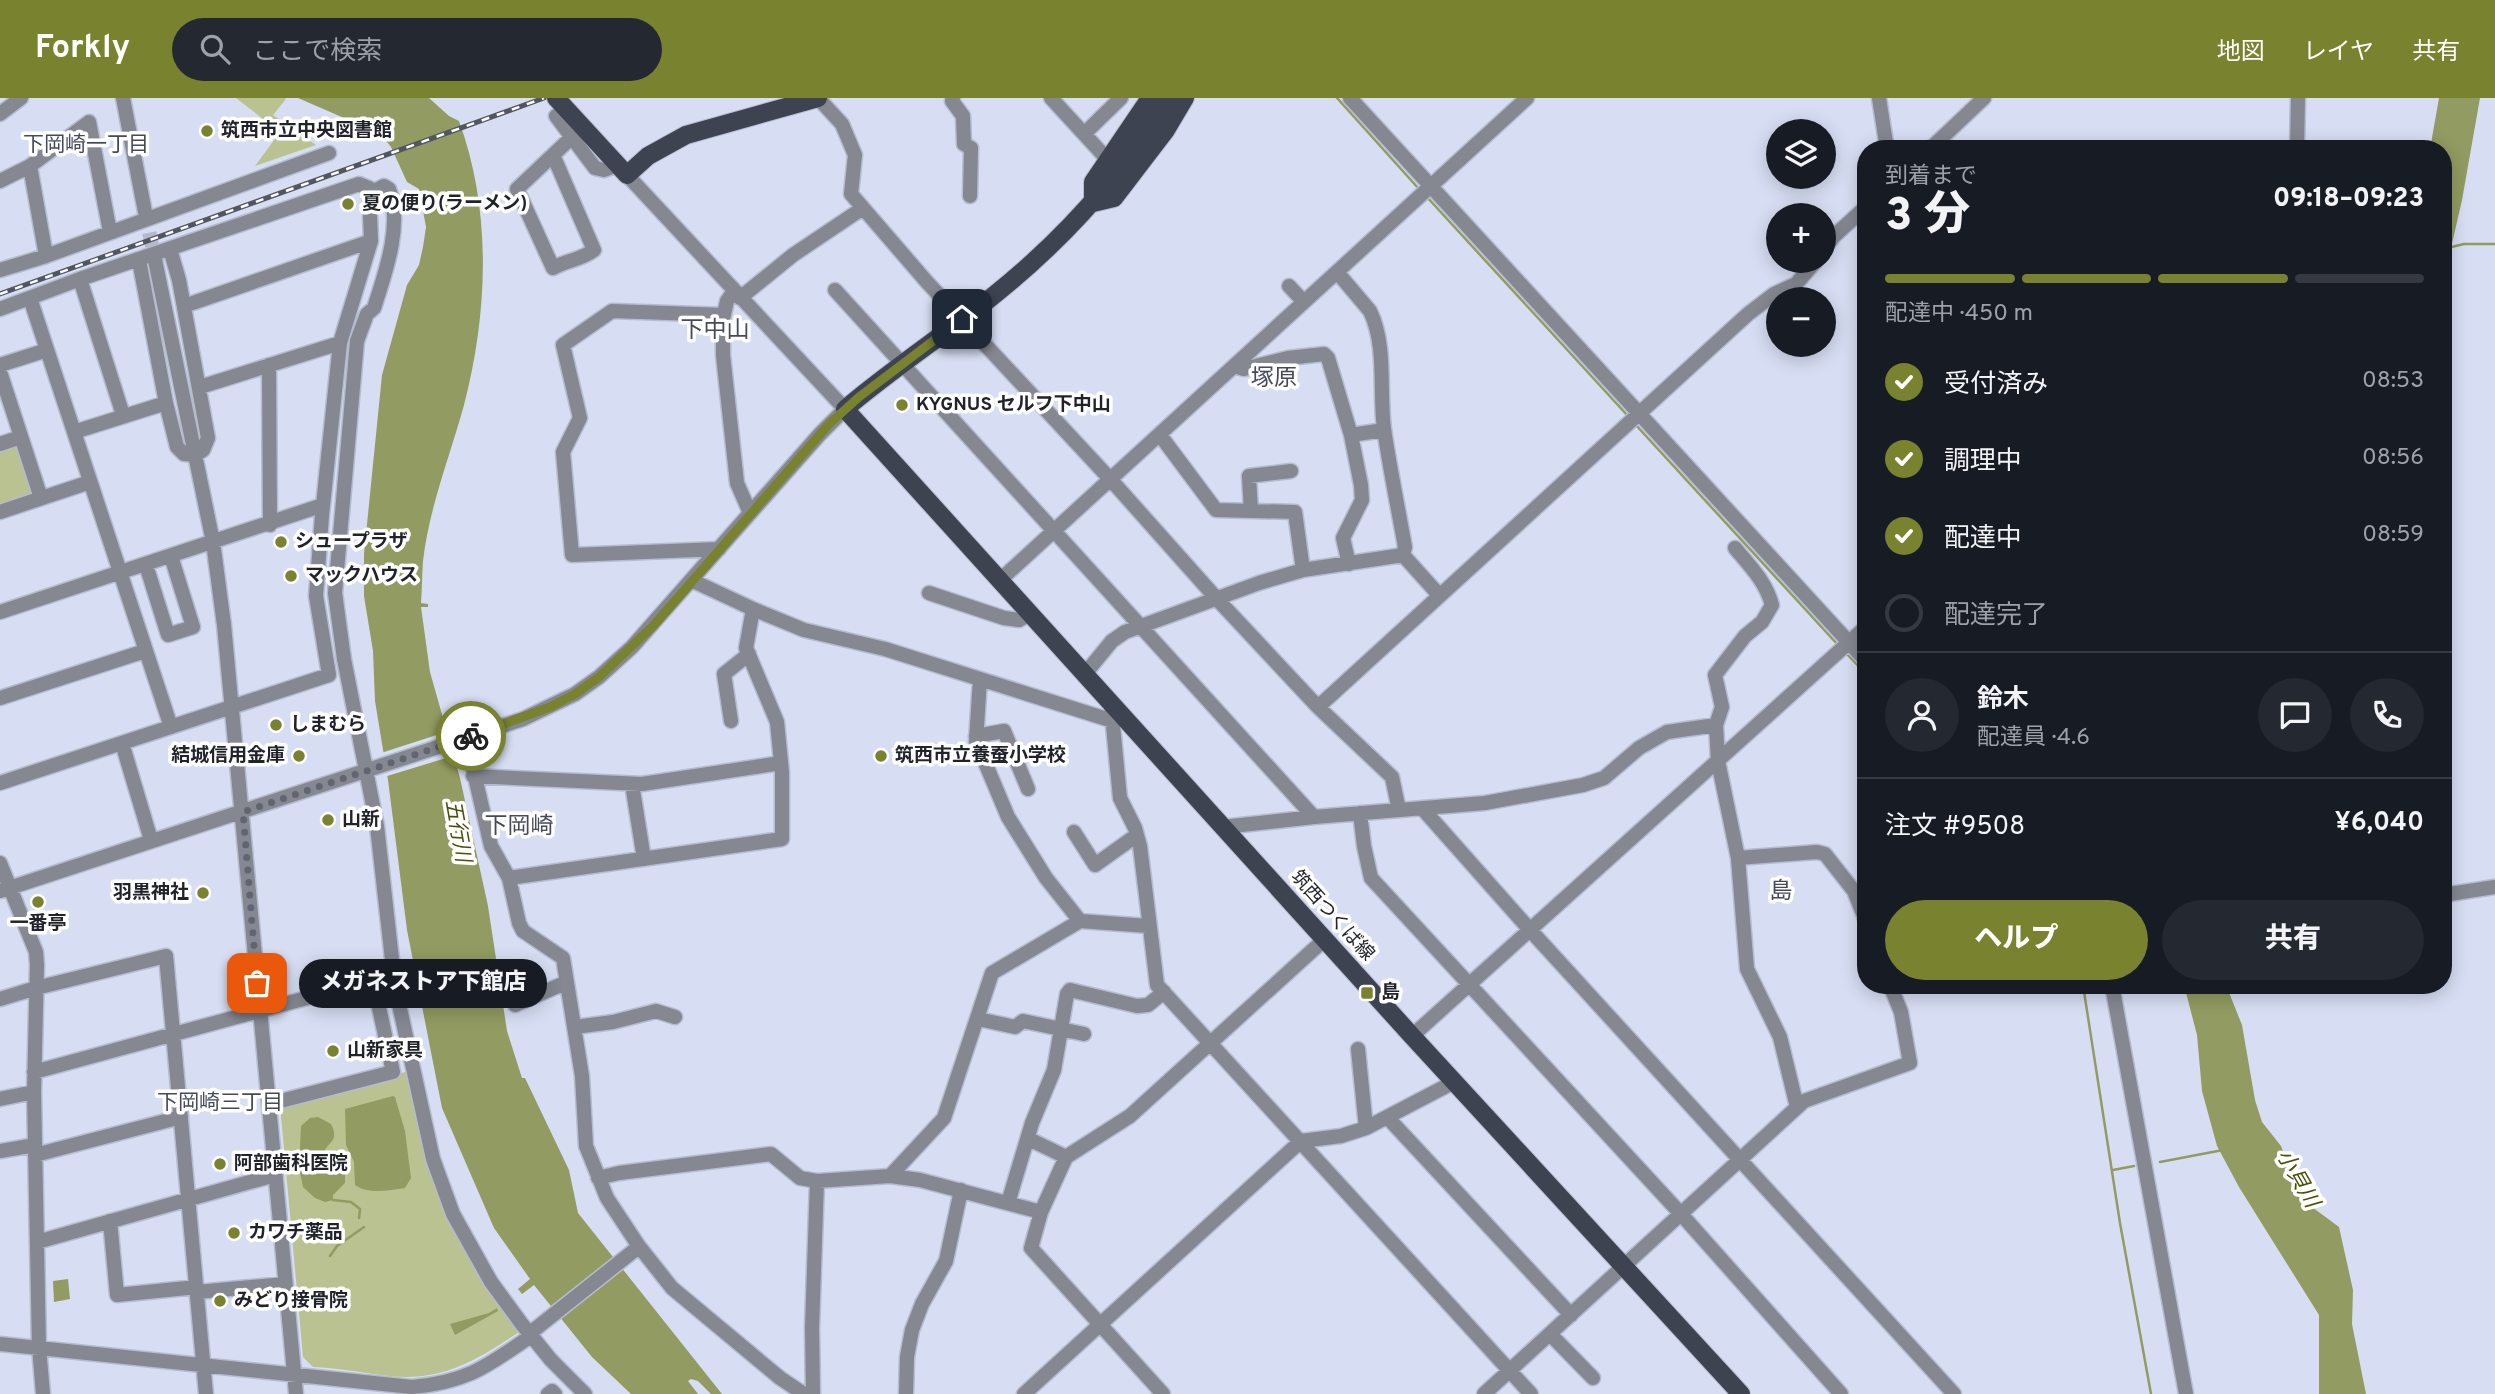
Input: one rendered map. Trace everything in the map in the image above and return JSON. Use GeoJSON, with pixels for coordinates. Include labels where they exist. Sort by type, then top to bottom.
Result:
{"type":"FeatureCollection","features":[{"type":"Feature","properties":{"kind":"main road"},"geometry":{"type":"LineString","coordinates":[[556,98],[623,170],[686,135],[818,98]]}},
{"type":"Feature","properties":{"kind":"main road"},"geometry":{"type":"LineString","coordinates":[[1093,202],[1093,182],[1150,98]]}},
{"type":"Feature","properties":{"kind":"main road"},"geometry":{"type":"LineString","coordinates":[[845,409],[1026,267],[1093,202],[1128,159],[1169,98]]}},
{"type":"Feature","properties":{"kind":"main road"},"geometry":{"type":"LineString","coordinates":[[1093,202],[1114,198],[1166,130],[1185,98]]}},
{"type":"Feature","properties":{"kind":"main road","name":"筑西つくば線"},"geometry":{"type":"LineString","coordinates":[[845,409],[1084,675],[1112,713],[1223,827],[1741,1394]]}},
{"type":"Feature","properties":{"kind":"street"},"geometry":{"type":"LineString","coordinates":[[0,114],[21,98]]}},
{"type":"Feature","properties":{"kind":"street"},"geometry":{"type":"LineString","coordinates":[[123,98],[145,212]]}},
{"type":"Feature","properties":{"kind":"street"},"geometry":{"type":"LineString","coordinates":[[818,98],[842,124],[855,155],[851,194],[1217,599],[1318,707],[1392,777],[1399,810]]}},
{"type":"Feature","properties":{"kind":"street"},"geometry":{"type":"LineString","coordinates":[[953,98],[952,101],[963,116],[964,144],[971,148],[970,196]]}},
{"type":"Feature","properties":{"kind":"street"},"geometry":{"type":"LineString","coordinates":[[1051,98],[1108,160]]}},
{"type":"Feature","properties":{"kind":"street"},"geometry":{"type":"LineString","coordinates":[[1084,134],[1121,98]]}},
{"type":"Feature","properties":{"kind":"street"},"geometry":{"type":"LineString","coordinates":[[1350,98],[1426,191],[1844,646],[1857,655]]}},
{"type":"Feature","properties":{"kind":"street"},"geometry":{"type":"LineString","coordinates":[[999,580],[1055,532],[1527,98]]}},
{"type":"Feature","properties":{"kind":"street"},"geometry":{"type":"LineString","coordinates":[[1879,98],[1886,140]]}},
{"type":"Feature","properties":{"kind":"street"},"geometry":{"type":"LineString","coordinates":[[1940,140],[1984,98]]}},
{"type":"Feature","properties":{"kind":"street"},"geometry":{"type":"LineString","coordinates":[[2297,140],[2298,98]]}},
{"type":"Feature","properties":{"kind":"street"},"geometry":{"type":"LineString","coordinates":[[4,889],[523,719],[575,694],[599,677],[654,625],[750,513],[845,409],[623,170],[595,168],[556,116]]}},
{"type":"Feature","properties":{"kind":"street"},"geometry":{"type":"LineString","coordinates":[[0,181],[30,166],[89,122],[110,232]]}},
{"type":"Feature","properties":{"kind":"street"},"geometry":{"type":"LineString","coordinates":[[553,155],[594,250],[584,258],[567,260],[553,268],[517,189],[572,137]]}},
{"type":"Feature","properties":{"kind":"street"},"geometry":{"type":"LineString","coordinates":[[0,270],[46,256],[329,153]]}},
{"type":"Feature","properties":{"kind":"street"},"geometry":{"type":"LineString","coordinates":[[30,166],[46,256]]}},
{"type":"Feature","properties":{"kind":"street"},"geometry":{"type":"LineString","coordinates":[[0,309],[359,184],[369,188],[371,241],[341,339],[330,514],[335,593],[345,659],[371,770],[395,986],[433,1159],[453,1214],[491,1282],[585,1394]]}},
{"type":"Feature","properties":{"kind":"street"},"geometry":{"type":"LineString","coordinates":[[0,783],[329,675],[316,596],[358,339],[367,314],[374,308],[390,261],[393,243],[393,208],[389,189],[384,186],[369,194]]}},
{"type":"Feature","properties":{"kind":"street"},"geometry":{"type":"LineString","coordinates":[[750,513],[737,483],[723,355],[727,301],[863,208]]}},
{"type":"Feature","properties":{"kind":"street"},"geometry":{"type":"LineString","coordinates":[[1836,234],[1857,215]]}},
{"type":"Feature","properties":{"kind":"street"},"geometry":{"type":"LineString","coordinates":[[184,306],[371,241]]}},
{"type":"Feature","properties":{"kind":"street"},"geometry":{"type":"LineString","coordinates":[[139,260],[177,447],[184,454],[195,455],[203,450],[208,438],[184,306],[170,249]]}},
{"type":"Feature","properties":{"kind":"street"},"geometry":{"type":"LineString","coordinates":[[155,260],[213,542],[234,706],[296,1394]]}},
{"type":"Feature","properties":{"kind":"street"},"geometry":{"type":"LineString","coordinates":[[1337,272],[1374,318],[1384,429],[1405,547],[1403,555]]}},
{"type":"Feature","properties":{"kind":"street"},"geometry":{"type":"LineString","coordinates":[[1318,707],[1763,301],[1796,284],[1806,273]]}},
{"type":"Feature","properties":{"kind":"street"},"geometry":{"type":"LineString","coordinates":[[80,279],[123,415]]}},
{"type":"Feature","properties":{"kind":"street"},"geometry":{"type":"LineString","coordinates":[[1289,286],[1304,302]]}},
{"type":"Feature","properties":{"kind":"street"},"geometry":{"type":"LineString","coordinates":[[835,290],[1314,817]]}},
{"type":"Feature","properties":{"kind":"street"},"geometry":{"type":"LineString","coordinates":[[30,298],[171,727]]}},
{"type":"Feature","properties":{"kind":"street"},"geometry":{"type":"LineString","coordinates":[[719,549],[572,555],[563,452],[580,418],[563,345],[612,311],[724,316]]}},
{"type":"Feature","properties":{"kind":"street"},"geometry":{"type":"LineString","coordinates":[[200,387],[341,339],[358,339]]}},
{"type":"Feature","properties":{"kind":"street"},"geometry":{"type":"LineString","coordinates":[[0,365],[47,350]]}},
{"type":"Feature","properties":{"kind":"street"},"geometry":{"type":"LineString","coordinates":[[1235,366],[1244,369],[1288,358],[1324,354],[1331,363],[1362,485],[1362,500],[1343,538],[1349,564]]}},
{"type":"Feature","properties":{"kind":"street"},"geometry":{"type":"LineString","coordinates":[[268,365],[270,525]]}},
{"type":"Feature","properties":{"kind":"street"},"geometry":{"type":"LineString","coordinates":[[0,372],[41,498]]}},
{"type":"Feature","properties":{"kind":"street"},"geometry":{"type":"LineString","coordinates":[[74,432],[166,402]]}},
{"type":"Feature","properties":{"kind":"street"},"geometry":{"type":"LineString","coordinates":[[1351,435],[1384,429]]}},
{"type":"Feature","properties":{"kind":"street"},"geometry":{"type":"LineString","coordinates":[[1160,435],[1216,510],[1295,512],[1303,570]]}},
{"type":"Feature","properties":{"kind":"street"},"geometry":{"type":"LineString","coordinates":[[0,444],[21,438]]}},
{"type":"Feature","properties":{"kind":"street"},"geometry":{"type":"LineString","coordinates":[[1251,511],[1249,476],[1291,471]]}},
{"type":"Feature","properties":{"kind":"street"},"geometry":{"type":"LineString","coordinates":[[0,512],[90,482]]}},
{"type":"Feature","properties":{"kind":"street"},"geometry":{"type":"LineString","coordinates":[[0,612],[270,525],[330,514]]}},
{"type":"Feature","properties":{"kind":"street"},"geometry":{"type":"LineString","coordinates":[[1735,548],[1769,593],[1772,605],[1762,622],[1745,636],[1715,675],[1722,707],[1716,725],[1718,761],[1738,858],[1747,969],[1780,1037],[1797,1107]]}},
{"type":"Feature","properties":{"kind":"street"},"geometry":{"type":"LineString","coordinates":[[1403,555],[1439,595]]}},
{"type":"Feature","properties":{"kind":"street"},"geometry":{"type":"LineString","coordinates":[[1084,675],[1112,641],[1125,632],[1259,583],[1303,570],[1403,555]]}},
{"type":"Feature","properties":{"kind":"street"},"geometry":{"type":"LineString","coordinates":[[0,698],[193,627],[171,556]]}},
{"type":"Feature","properties":{"kind":"street"},"geometry":{"type":"LineString","coordinates":[[146,565],[168,635]]}},
{"type":"Feature","properties":{"kind":"street"},"geometry":{"type":"LineString","coordinates":[[691,580],[753,610],[804,630],[885,649],[980,679],[1112,713],[1120,798],[1137,835],[1157,985],[1531,1394]]}},
{"type":"Feature","properties":{"kind":"street"},"geometry":{"type":"LineString","coordinates":[[929,593],[1004,618],[1019,620],[1030,614]]}},
{"type":"Feature","properties":{"kind":"street"},"geometry":{"type":"LineString","coordinates":[[509,878],[782,839],[781,763],[777,722],[746,648],[753,610]]}},
{"type":"Feature","properties":{"kind":"street"},"geometry":{"type":"LineString","coordinates":[[1412,1036],[1857,635]]}},
{"type":"Feature","properties":{"kind":"street"},"geometry":{"type":"LineString","coordinates":[[731,722],[724,674],[749,654]]}},
{"type":"Feature","properties":{"kind":"street"},"geometry":{"type":"LineString","coordinates":[[980,679],[976,741],[1008,817],[1046,878],[1080,921]]}},
{"type":"Feature","properties":{"kind":"street"},"geometry":{"type":"LineString","coordinates":[[1223,827],[1485,803],[1583,785],[1604,778],[1639,748],[1668,732],[1716,725]]}},
{"type":"Feature","properties":{"kind":"street"},"geometry":{"type":"LineString","coordinates":[[976,736],[1004,731],[1028,789]]}},
{"type":"Feature","properties":{"kind":"street"},"geometry":{"type":"LineString","coordinates":[[463,739],[491,846],[509,878],[519,923],[523,931],[563,958],[582,1076],[586,1146],[607,1198],[637,1247],[672,1288],[780,1378],[804,1394]]}},
{"type":"Feature","properties":{"kind":"street"},"geometry":{"type":"LineString","coordinates":[[121,743],[151,840]]}},
{"type":"Feature","properties":{"kind":"street"},"geometry":{"type":"LineString","coordinates":[[473,776],[642,784],[781,763]]}},
{"type":"Feature","properties":{"kind":"street"},"geometry":{"type":"LineString","coordinates":[[632,784],[644,859]]}},
{"type":"Feature","properties":{"kind":"street"},"geometry":{"type":"LineString","coordinates":[[1422,808],[1531,931],[1742,1159],[1948,1392]]}},
{"type":"Feature","properties":{"kind":"street"},"geometry":{"type":"LineString","coordinates":[[1360,813],[1371,878],[1681,1214],[1841,1394]]}},
{"type":"Feature","properties":{"kind":"street"},"geometry":{"type":"LineString","coordinates":[[1073,832],[1095,865],[1137,835]]}},
{"type":"Feature","properties":{"kind":"street"},"geometry":{"type":"LineString","coordinates":[[1738,858],[1825,853],[1857,898]]}},
{"type":"Feature","properties":{"kind":"street"},"geometry":{"type":"LineString","coordinates":[[0,863],[4,889],[36,952],[34,1092],[39,1347],[43,1394]]}},
{"type":"Feature","properties":{"kind":"street"},"geometry":{"type":"LineString","coordinates":[[2452,894],[2495,887]]}},
{"type":"Feature","properties":{"kind":"street"},"geometry":{"type":"LineString","coordinates":[[890,1176],[944,1118],[992,973],[1080,921],[1148,926]]}},
{"type":"Feature","properties":{"kind":"street"},"geometry":{"type":"LineString","coordinates":[[1163,1394],[1031,1248],[1041,1212],[1066,1157],[1130,1116],[1325,939]]}},
{"type":"Feature","properties":{"kind":"street"},"geometry":{"type":"LineString","coordinates":[[0,999],[166,956],[206,1394]]}},
{"type":"Feature","properties":{"kind":"street"},"geometry":{"type":"LineString","coordinates":[[34,1072],[373,980],[393,1072]]}},
{"type":"Feature","properties":{"kind":"street"},"geometry":{"type":"LineString","coordinates":[[515,1005],[567,982]]}},
{"type":"Feature","properties":{"kind":"street"},"geometry":{"type":"LineString","coordinates":[[1009,1203],[1032,1123],[1054,1069],[1067,994],[1070,990],[1137,1006],[1149,1005],[1164,992]]}},
{"type":"Feature","properties":{"kind":"street"},"geometry":{"type":"LineString","coordinates":[[1484,1394],[1804,1101],[1910,1063],[1901,1012],[1894,994]]}},
{"type":"Feature","properties":{"kind":"street"},"geometry":{"type":"LineString","coordinates":[[2114,994],[2186,1394]]}},
{"type":"Feature","properties":{"kind":"street"},"geometry":{"type":"LineString","coordinates":[[575,1027],[613,1022],[656,1011],[675,1017]]}},
{"type":"Feature","properties":{"kind":"street"},"geometry":{"type":"LineString","coordinates":[[978,1019],[1014,1027],[1023,1021],[1084,1034]]}},
{"type":"Feature","properties":{"kind":"street"},"geometry":{"type":"LineString","coordinates":[[1358,1049],[1366,1128]]}},
{"type":"Feature","properties":{"kind":"street"},"geometry":{"type":"LineString","coordinates":[[269,1104],[414,1067]]}},
{"type":"Feature","properties":{"kind":"street"},"geometry":{"type":"LineString","coordinates":[[1024,1394],[1301,1141],[1340,1136],[1366,1128],[1454,1082]]}},
{"type":"Feature","properties":{"kind":"street"},"geometry":{"type":"LineString","coordinates":[[0,1099],[34,1092]]}},
{"type":"Feature","properties":{"kind":"street"},"geometry":{"type":"LineString","coordinates":[[0,1151],[35,1150],[181,1117]]}},
{"type":"Feature","properties":{"kind":"street"},"geometry":{"type":"LineString","coordinates":[[1388,1118],[1571,1315]]}},
{"type":"Feature","properties":{"kind":"street"},"geometry":{"type":"LineString","coordinates":[[1029,1139],[1066,1157]]}},
{"type":"Feature","properties":{"kind":"street"},"geometry":{"type":"LineString","coordinates":[[598,1178],[771,1154],[800,1178],[817,1181],[890,1176],[920,1180],[1041,1212]]}},
{"type":"Feature","properties":{"kind":"street"},"geometry":{"type":"LineString","coordinates":[[37,1242],[275,1175]]}},
{"type":"Feature","properties":{"kind":"street"},"geometry":{"type":"LineString","coordinates":[[813,1394],[812,1328],[817,1181]]}},
{"type":"Feature","properties":{"kind":"street"},"geometry":{"type":"LineString","coordinates":[[906,1394],[907,1357],[912,1330],[922,1304],[946,1261],[961,1190]]}},
{"type":"Feature","properties":{"kind":"street"},"geometry":{"type":"LineString","coordinates":[[110,1221],[117,1295],[285,1284]]}},
{"type":"Feature","properties":{"kind":"street"},"geometry":{"type":"LineString","coordinates":[[0,1344],[204,1364],[385,1389],[442,1385],[484,1368],[532,1333],[637,1247]]}},
{"type":"Feature","properties":{"kind":"street"},"geometry":{"type":"LineString","coordinates":[[1550,1334],[1593,1378]]}},
{"type":"Feature","properties":{"kind":"street"},"geometry":{"type":"LineString","coordinates":[[548,1394],[552,1391],[555,1394]]}},
{"type":"Feature","properties":{"kind":"shaded area"},"geometry":{"type":"Polygon","coordinates":[[[236,98],[285,98],[273,115],[316,145],[255,166],[280,132],[236,98]]]}},
{"type":"Feature","properties":{"kind":"shaded area"},"geometry":{"type":"Polygon","coordinates":[[[14,445],[18,447],[33,495],[0,508],[0,450],[14,445]]]}},
{"type":"Feature","properties":{"kind":"shaded area"},"geometry":{"type":"Polygon","coordinates":[[[409,1071],[430,1159],[518,1325],[519,1332],[473,1360],[426,1376],[389,1376],[313,1367],[303,1357],[280,1105],[409,1071]]]}},
{"type":"Feature","properties":{"kind":"water","name":"五行川"},"geometry":{"type":"Polygon","coordinates":[[[298,98],[429,98],[449,116],[459,121],[477,190],[483,262],[482,298],[472,370],[435,502],[423,561],[421,603],[428,604],[428,607],[421,607],[430,672],[460,778],[488,906],[507,1031],[522,1078],[525,1078],[569,1170],[578,1213],[722,1394],[711,1394],[698,1381],[691,1379],[688,1381],[698,1394],[631,1394],[592,1357],[534,1285],[522,1294],[518,1289],[530,1279],[494,1228],[442,1108],[407,930],[375,701],[373,651],[364,596],[364,554],[382,375],[407,285],[419,265],[426,227],[419,189],[407,182],[391,147],[381,134],[298,98]]]}},
{"type":"Feature","properties":{"kind":"water"},"geometry":{"type":"Polygon","coordinates":[[[2439,98],[2480,98],[2452,244],[2452,140],[2432,140],[2439,98]]]}},
{"type":"Feature","properties":{"kind":"water"},"geometry":{"type":"Polygon","coordinates":[[[2186,994],[2230,994],[2242,1025],[2255,1100],[2262,1122],[2281,1146],[2292,1176],[2312,1207],[2339,1227],[2353,1290],[2352,1324],[2366,1394],[2319,1394],[2319,1315],[2239,1187],[2217,1146],[2202,1091],[2197,1035],[2186,994]]]}},
{"type":"Feature","properties":{"kind":"water"},"geometry":{"type":"Polygon","coordinates":[[[393,1096],[405,1131],[411,1178],[405,1188],[366,1190],[355,1185],[354,1162],[346,1145],[345,1109],[393,1096]]]}},
{"type":"Feature","properties":{"kind":"water"},"geometry":{"type":"Polygon","coordinates":[[[318,1117],[331,1124],[334,1130],[333,1139],[323,1157],[318,1159],[320,1168],[329,1165],[328,1160],[335,1153],[339,1155],[345,1170],[345,1183],[333,1195],[333,1200],[325,1202],[315,1198],[303,1187],[299,1168],[301,1126],[310,1118],[318,1117]]]}},
{"type":"Feature","properties":{"kind":"water"},"geometry":{"type":"Polygon","coordinates":[[[68,1279],[70,1299],[54,1302],[53,1281],[68,1279]]]}},
{"type":"Feature","properties":{"kind":"water"},"geometry":{"type":"Polygon","coordinates":[[[497,1308],[498,1311],[455,1335],[450,1324],[489,1313],[497,1308]]]}},
{"type":"Feature","properties":{"kind":"pier"},"geometry":{"type":"Polygon","coordinates":[[[449,731],[456,755],[384,777],[381,753],[449,731]]]}},
{"type":"Feature","properties":{"kind":"waterway"},"geometry":{"type":"LineString","coordinates":[[1337,98],[1419,189]]}},
{"type":"Feature","properties":{"kind":"waterway"},"geometry":{"type":"LineString","coordinates":[[1426,196],[1627,415]]}},
{"type":"Feature","properties":{"kind":"waterway"},"geometry":{"type":"LineString","coordinates":[[2452,247],[2495,244]]}},
{"type":"Feature","properties":{"kind":"waterway"},"geometry":{"type":"LineString","coordinates":[[1634,423],[1838,645]]}},
{"type":"Feature","properties":{"kind":"waterway"},"geometry":{"type":"LineString","coordinates":[[1845,652],[1857,665]]}},
{"type":"Feature","properties":{"kind":"waterway"},"geometry":{"type":"LineString","coordinates":[[2084,994],[2120,1223],[2151,1394]]}},
{"type":"Feature","properties":{"kind":"waterway"},"geometry":{"type":"LineString","coordinates":[[2160,1162],[2223,1150]]}},
{"type":"Feature","properties":{"kind":"waterway"},"geometry":{"type":"LineString","coordinates":[[2113,1170],[2134,1166]]}},
{"type":"Feature","properties":{"kind":"waterway"},"geometry":{"type":"LineString","coordinates":[[333,1200],[351,1202],[360,1209],[359,1218]]}},
{"type":"Feature","properties":{"kind":"waterway"},"geometry":{"type":"LineString","coordinates":[[330,1256],[337,1246],[364,1227]]}},
{"type":"Feature","properties":{"kind":"tunnel"},"geometry":{"type":"LineString","coordinates":[[145,212],[155,260]]}},
{"type":"Feature","properties":{"kind":"railway"},"geometry":{"type":"LineString","coordinates":[[0,294],[544,98]]}},
{"type":"Feature","properties":{"kind":"way so far"},"geometry":{"type":"LineString","coordinates":[[257,983],[243,812],[471,736]]}},
{"type":"Feature","properties":{"kind":"place","name":"筑西市立中央図書館"},"geometry":{"type":"Point","coordinates":[207,131]}},
{"type":"Feature","properties":{"kind":"place","name":"夏の便り(ラーメン)"},"geometry":{"type":"Point","coordinates":[348,204]}},
{"type":"Feature","properties":{"kind":"place","name":"KYGNUS セルフ下中山"},"geometry":{"type":"Point","coordinates":[902,405]}},
{"type":"Feature","properties":{"kind":"place","name":"シュープラザ"},"geometry":{"type":"Point","coordinates":[281,542]}},
{"type":"Feature","properties":{"kind":"place","name":"マックハウス"},"geometry":{"type":"Point","coordinates":[291,576]}},
{"type":"Feature","properties":{"kind":"place","name":"しまむら"},"geometry":{"type":"Point","coordinates":[276,725]}},
{"type":"Feature","properties":{"kind":"place","name":"結城信用金庫"},"geometry":{"type":"Point","coordinates":[299,756]}},
{"type":"Feature","properties":{"kind":"place","name":"筑西市立養蚕小学校"},"geometry":{"type":"Point","coordinates":[881,756]}},
{"type":"Feature","properties":{"kind":"place","name":"山新"},"geometry":{"type":"Point","coordinates":[328,820]}},
{"type":"Feature","properties":{"kind":"place","name":"羽黒神社"},"geometry":{"type":"Point","coordinates":[203,893]}},
{"type":"Feature","properties":{"kind":"place","name":"一番亭"},"geometry":{"type":"Point","coordinates":[38,902]}},
{"type":"Feature","properties":{"kind":"place","name":"メガネストア下館店"},"geometry":{"type":"Point","coordinates":[257,983]}},
{"type":"Feature","properties":{"kind":"place","name":"島"},"geometry":{"type":"Point","coordinates":[1367,993]}},
{"type":"Feature","properties":{"kind":"place","name":"山新家具"},"geometry":{"type":"Point","coordinates":[333,1051]}},
{"type":"Feature","properties":{"kind":"place","name":"阿部歯科医院"},"geometry":{"type":"Point","coordinates":[220,1164]}},
{"type":"Feature","properties":{"kind":"place","name":"カワチ薬品"},"geometry":{"type":"Point","coordinates":[234,1233]}},
{"type":"Feature","properties":{"kind":"place","name":"みどり接骨院"},"geometry":{"type":"Point","coordinates":[220,1301]}},
{"type":"Feature","properties":{"kind":"district","name":"下岡崎一丁目"},"geometry":{"type":"Point","coordinates":[86,145]}},
{"type":"Feature","properties":{"kind":"district","name":"下中山"},"geometry":{"type":"Point","coordinates":[715,331]}},
{"type":"Feature","properties":{"kind":"district","name":"塚原"},"geometry":{"type":"Point","coordinates":[1274,379]}},
{"type":"Feature","properties":{"kind":"district","name":"下岡崎"},"geometry":{"type":"Point","coordinates":[519,827]}},
{"type":"Feature","properties":{"kind":"district","name":"島"},"geometry":{"type":"Point","coordinates":[1781,892]}},
{"type":"Feature","properties":{"kind":"district","name":"下岡崎三丁目"},"geometry":{"type":"Point","coordinates":[220,1103]}},
{"type":"Feature","properties":{"kind":"route"},"geometry":{"type":"LineString","coordinates":[[471,736],[550,707],[599,677],[654,625],[829,424],[859,397],[962,319]]}},
{"type":"Feature","properties":{"kind":"water label","name":"小貝川"},"geometry":{"type":"Point","coordinates":[2297,1179]}}]}
